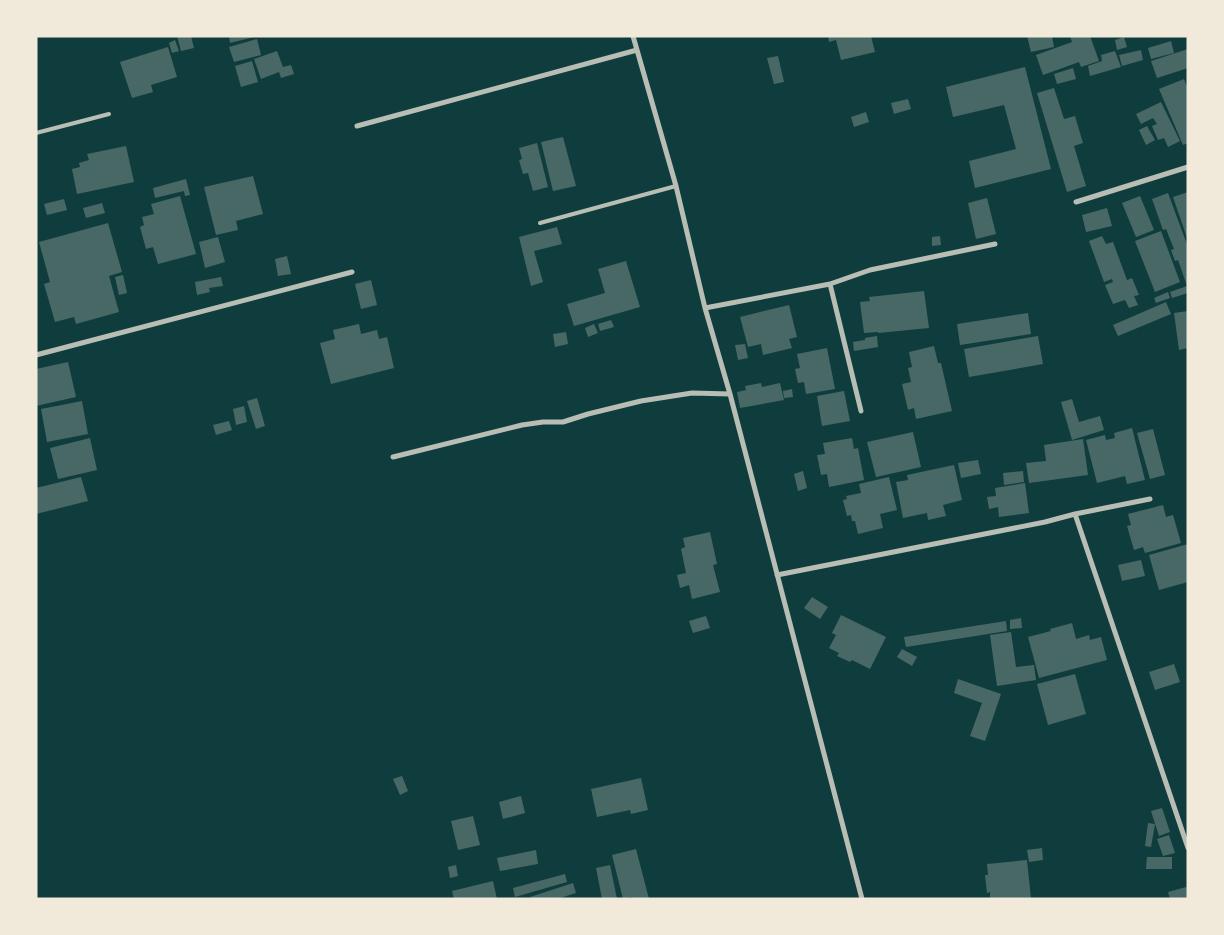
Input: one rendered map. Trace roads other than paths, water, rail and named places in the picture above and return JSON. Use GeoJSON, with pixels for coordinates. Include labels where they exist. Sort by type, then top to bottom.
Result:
{"type":"FeatureCollection","features":[{"type":"Feature","properties":{"kind":"street"},"geometry":{"type":"LineString","coordinates":[[633,36],[676,186],[705,308],[730,394],[860,898]]}},
{"type":"Feature","properties":{"kind":"street"},"geometry":{"type":"LineString","coordinates":[[357,126],[637,50]]}},
{"type":"Feature","properties":{"kind":"street"},"geometry":{"type":"LineString","coordinates":[[1076,202],[1188,167]]}},
{"type":"Feature","properties":{"kind":"street"},"geometry":{"type":"LineString","coordinates":[[705,308],[830,284],[870,270],[995,244]]}},
{"type":"Feature","properties":{"kind":"street"},"geometry":{"type":"LineString","coordinates":[[36,355],[352,272]]}},
{"type":"Feature","properties":{"kind":"street"},"geometry":{"type":"LineString","coordinates":[[830,284],[861,411]]}},
{"type":"Feature","properties":{"kind":"street"},"geometry":{"type":"LineString","coordinates":[[392,458],[522,425],[563,422],[641,401],[692,394],[730,394]]}},
{"type":"Feature","properties":{"kind":"street"},"geometry":{"type":"LineString","coordinates":[[777,575],[1036,524],[1074,514],[1150,499]]}},
{"type":"Feature","properties":{"kind":"street"},"geometry":{"type":"LineString","coordinates":[[1074,514],[1188,848]]}},
{"type":"Feature","properties":{"kind":"lane"},"geometry":{"type":"LineString","coordinates":[[36,133],[109,114]]}},
{"type":"Feature","properties":{"kind":"lane"},"geometry":{"type":"LineString","coordinates":[[540,223],[676,186]]}}]}
